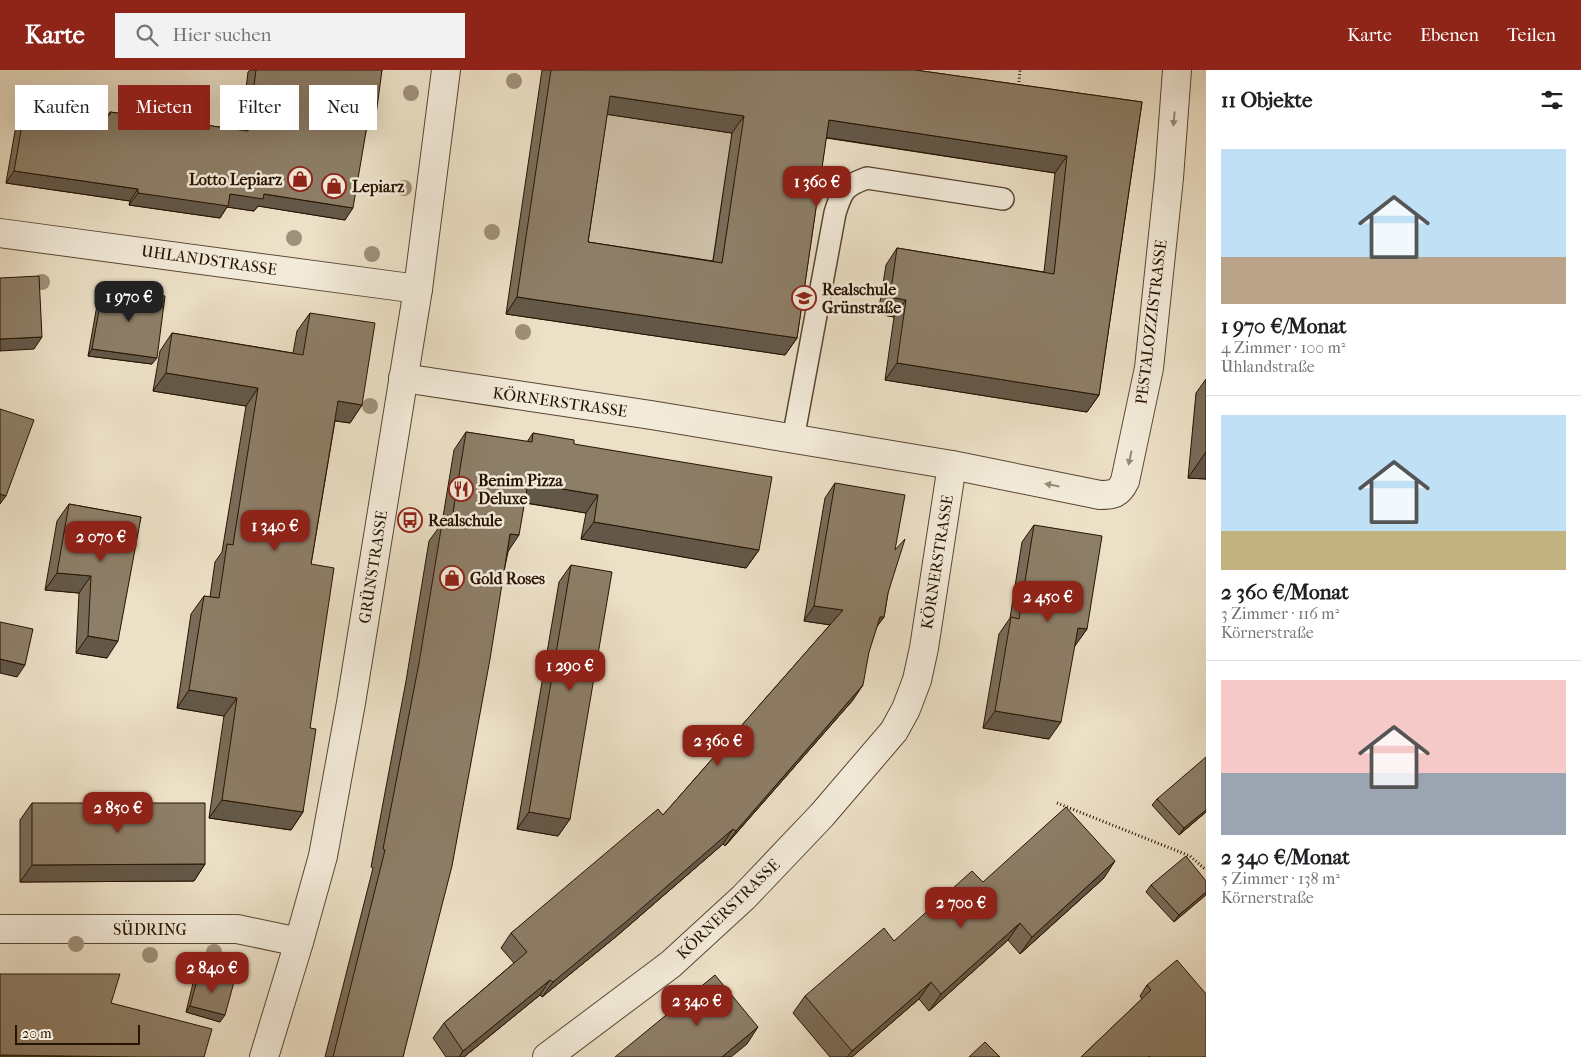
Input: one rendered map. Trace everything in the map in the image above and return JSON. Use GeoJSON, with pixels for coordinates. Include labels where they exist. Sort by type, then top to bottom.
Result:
{"type":"FeatureCollection","features":[{"type":"Feature","properties":{"kind":"street","name":"GRÜNSTRASSE"},"geometry":{"type":"LineString","coordinates":[[264,1057],[323,856],[418,288],[446,70]]}},
{"type":"Feature","properties":{"kind":"street","name":"PESTALOZZISTRASSE"},"geometry":{"type":"LineString","coordinates":[[952,465],[1100,495],[1113,495],[1121,489],[1125,481],[1149,368],[1169,173],[1177,70]]}},
{"type":"Feature","properties":{"kind":"street","name":"UHLANDSTRASSE"},"geometry":{"type":"LineString","coordinates":[[0,232],[418,288]]}},
{"type":"Feature","properties":{"kind":"street","name":"KÖRNERSTRASSE"},"geometry":{"type":"LineString","coordinates":[[403,378],[651,415],[952,465],[918,680],[894,731],[822,815],[744,897],[671,964],[547,1057]]}},
{"type":"Feature","properties":{"kind":"street","name":"SÜDRING"},"geometry":{"type":"LineString","coordinates":[[0,929],[237,929],[299,942]]}},
{"type":"Feature","properties":{"kind":"lane"},"geometry":{"type":"LineString","coordinates":[[793,439],[835,214],[841,194],[854,183],[867,178],[1003,199]]}},
{"type":"Feature","properties":{"kind":"path"},"geometry":{"type":"LineString","coordinates":[[1019,82],[1020,70]]}},
{"type":"Feature","properties":{"kind":"path"},"geometry":{"type":"LineString","coordinates":[[1057,804],[1190,856],[1206,870]]}},
{"type":"Feature","properties":{"kind":"shaded area"},"geometry":{"type":"Polygon","coordinates":[[[598,113],[732,133],[710,279],[576,259],[598,113]]]}},
{"type":"Feature","properties":{"kind":"building"},"geometry":{"type":"Polygon","coordinates":[[[256,70],[382,70],[377,108],[377,85],[309,85],[309,130],[366,130],[353,208],[264,194],[263,199],[230,194],[228,206],[138,193],[138,189],[14,171],[21,130],[108,130],[108,115],[110,115],[110,112],[118,113],[118,130],[210,130],[210,126],[220,127],[220,130],[299,130],[299,85],[254,85],[256,70]]]}},
{"type":"Feature","properties":{"kind":"building"},"geometry":{"type":"Polygon","coordinates":[[[551,70],[915,70],[1142,102],[1099,395],[897,363],[906,300],[890,297],[897,248],[1054,274],[1067,156],[829,120],[797,338],[517,297],[551,70]],[[610,96],[588,242],[722,263],[744,116],[610,96]]]}},
{"type":"Feature","properties":{"kind":"building"},"geometry":{"type":"Polygon","coordinates":[[[39,276],[42,337],[0,339],[0,278],[39,276]]]}},
{"type":"Feature","properties":{"kind":"building"},"geometry":{"type":"Polygon","coordinates":[[[103,288],[165,296],[157,358],[92,349],[103,288]]]}},
{"type":"Feature","properties":{"kind":"building"},"geometry":{"type":"Polygon","coordinates":[[[310,313],[375,323],[362,405],[338,401],[311,564],[334,568],[310,728],[316,729],[303,812],[222,800],[237,698],[189,690],[204,596],[219,598],[227,544],[233,545],[258,388],[166,373],[172,333],[303,355],[310,313]]]}},
{"type":"Feature","properties":{"kind":"building"},"geometry":{"type":"Polygon","coordinates":[[[0,409],[34,420],[6,496],[0,494],[0,409]]]}},
{"type":"Feature","properties":{"kind":"building"},"geometry":{"type":"Polygon","coordinates":[[[466,432],[532,442],[533,433],[574,440],[574,444],[772,477],[759,550],[594,522],[598,495],[528,483],[519,535],[510,534],[490,659],[452,866],[403,1057],[333,1057],[385,850],[383,849],[419,663],[442,523],[451,525],[466,432]]]}},
{"type":"Feature","properties":{"kind":"building"},"geometry":{"type":"Polygon","coordinates":[[[835,483],[905,495],[895,550],[905,539],[888,593],[884,617],[880,617],[869,652],[863,685],[736,831],[733,829],[553,982],[550,980],[463,1051],[444,1023],[527,952],[511,933],[658,809],[663,815],[843,610],[814,606],[835,483]]]}},
{"type":"Feature","properties":{"kind":"building"},"geometry":{"type":"Polygon","coordinates":[[[69,504],[141,517],[118,641],[88,636],[91,576],[57,573],[69,504]]]}},
{"type":"Feature","properties":{"kind":"building"},"geometry":{"type":"Polygon","coordinates":[[[1034,525],[1102,536],[1087,629],[1078,628],[1061,722],[995,711],[1011,617],[1019,619],[1034,525]]]}},
{"type":"Feature","properties":{"kind":"building"},"geometry":{"type":"Polygon","coordinates":[[[571,565],[612,572],[570,819],[529,812],[571,565]]]}},
{"type":"Feature","properties":{"kind":"building"},"geometry":{"type":"Polygon","coordinates":[[[0,622],[33,629],[25,665],[0,659],[0,622]]]}},
{"type":"Feature","properties":{"kind":"building"},"geometry":{"type":"Polygon","coordinates":[[[1206,757],[1206,810],[1184,828],[1157,799],[1206,757]]]}},
{"type":"Feature","properties":{"kind":"building"},"geometry":{"type":"Polygon","coordinates":[[[32,803],[205,803],[205,864],[32,865],[32,803]]]}},
{"type":"Feature","properties":{"kind":"building"},"geometry":{"type":"Polygon","coordinates":[[[1066,807],[1115,861],[1032,937],[1020,923],[941,994],[931,982],[852,1051],[805,996],[884,928],[894,941],[972,871],[983,882],[1066,807]]]}},
{"type":"Feature","properties":{"kind":"building"},"geometry":{"type":"Polygon","coordinates":[[[1186,856],[1206,881],[1206,892],[1179,915],[1151,885],[1186,856]]]}},
{"type":"Feature","properties":{"kind":"building"},"geometry":{"type":"Polygon","coordinates":[[[1177,960],[1206,994],[1206,1057],[1081,1057],[1151,990],[1147,985],[1177,960]]]}},
{"type":"Feature","properties":{"kind":"building"},"geometry":{"type":"Polygon","coordinates":[[[199,973],[234,982],[225,1015],[190,1006],[199,973]]]}},
{"type":"Feature","properties":{"kind":"building"},"geometry":{"type":"Polygon","coordinates":[[[0,974],[120,974],[111,1003],[212,1029],[204,1057],[0,1055],[0,974]]]}},
{"type":"Feature","properties":{"kind":"building"},"geometry":{"type":"Polygon","coordinates":[[[715,975],[758,1027],[722,1057],[615,1057],[715,975]]]}},
{"type":"Feature","properties":{"kind":"building"},"geometry":{"type":"Polygon","coordinates":[[[985,1042],[1000,1057],[969,1057],[985,1042]]]}},
{"type":"Feature","properties":{"kind":"place","name":"Lotto Lepiarz"},"geometry":{"type":"Point","coordinates":[300,179]}},
{"type":"Feature","properties":{"kind":"place","name":"Lepiarz"},"geometry":{"type":"Point","coordinates":[334,186]}},
{"type":"Feature","properties":{"kind":"place","name":"Realschule Grünstraße"},"geometry":{"type":"Point","coordinates":[804,298]}},
{"type":"Feature","properties":{"kind":"place","name":"Benim Pizza Deluxe"},"geometry":{"type":"Point","coordinates":[461,489]}},
{"type":"Feature","properties":{"kind":"place","name":"Realschule"},"geometry":{"type":"Point","coordinates":[410,520]}},
{"type":"Feature","properties":{"kind":"place","name":"Gold Roses"},"geometry":{"type":"Point","coordinates":[452,578]}}]}
